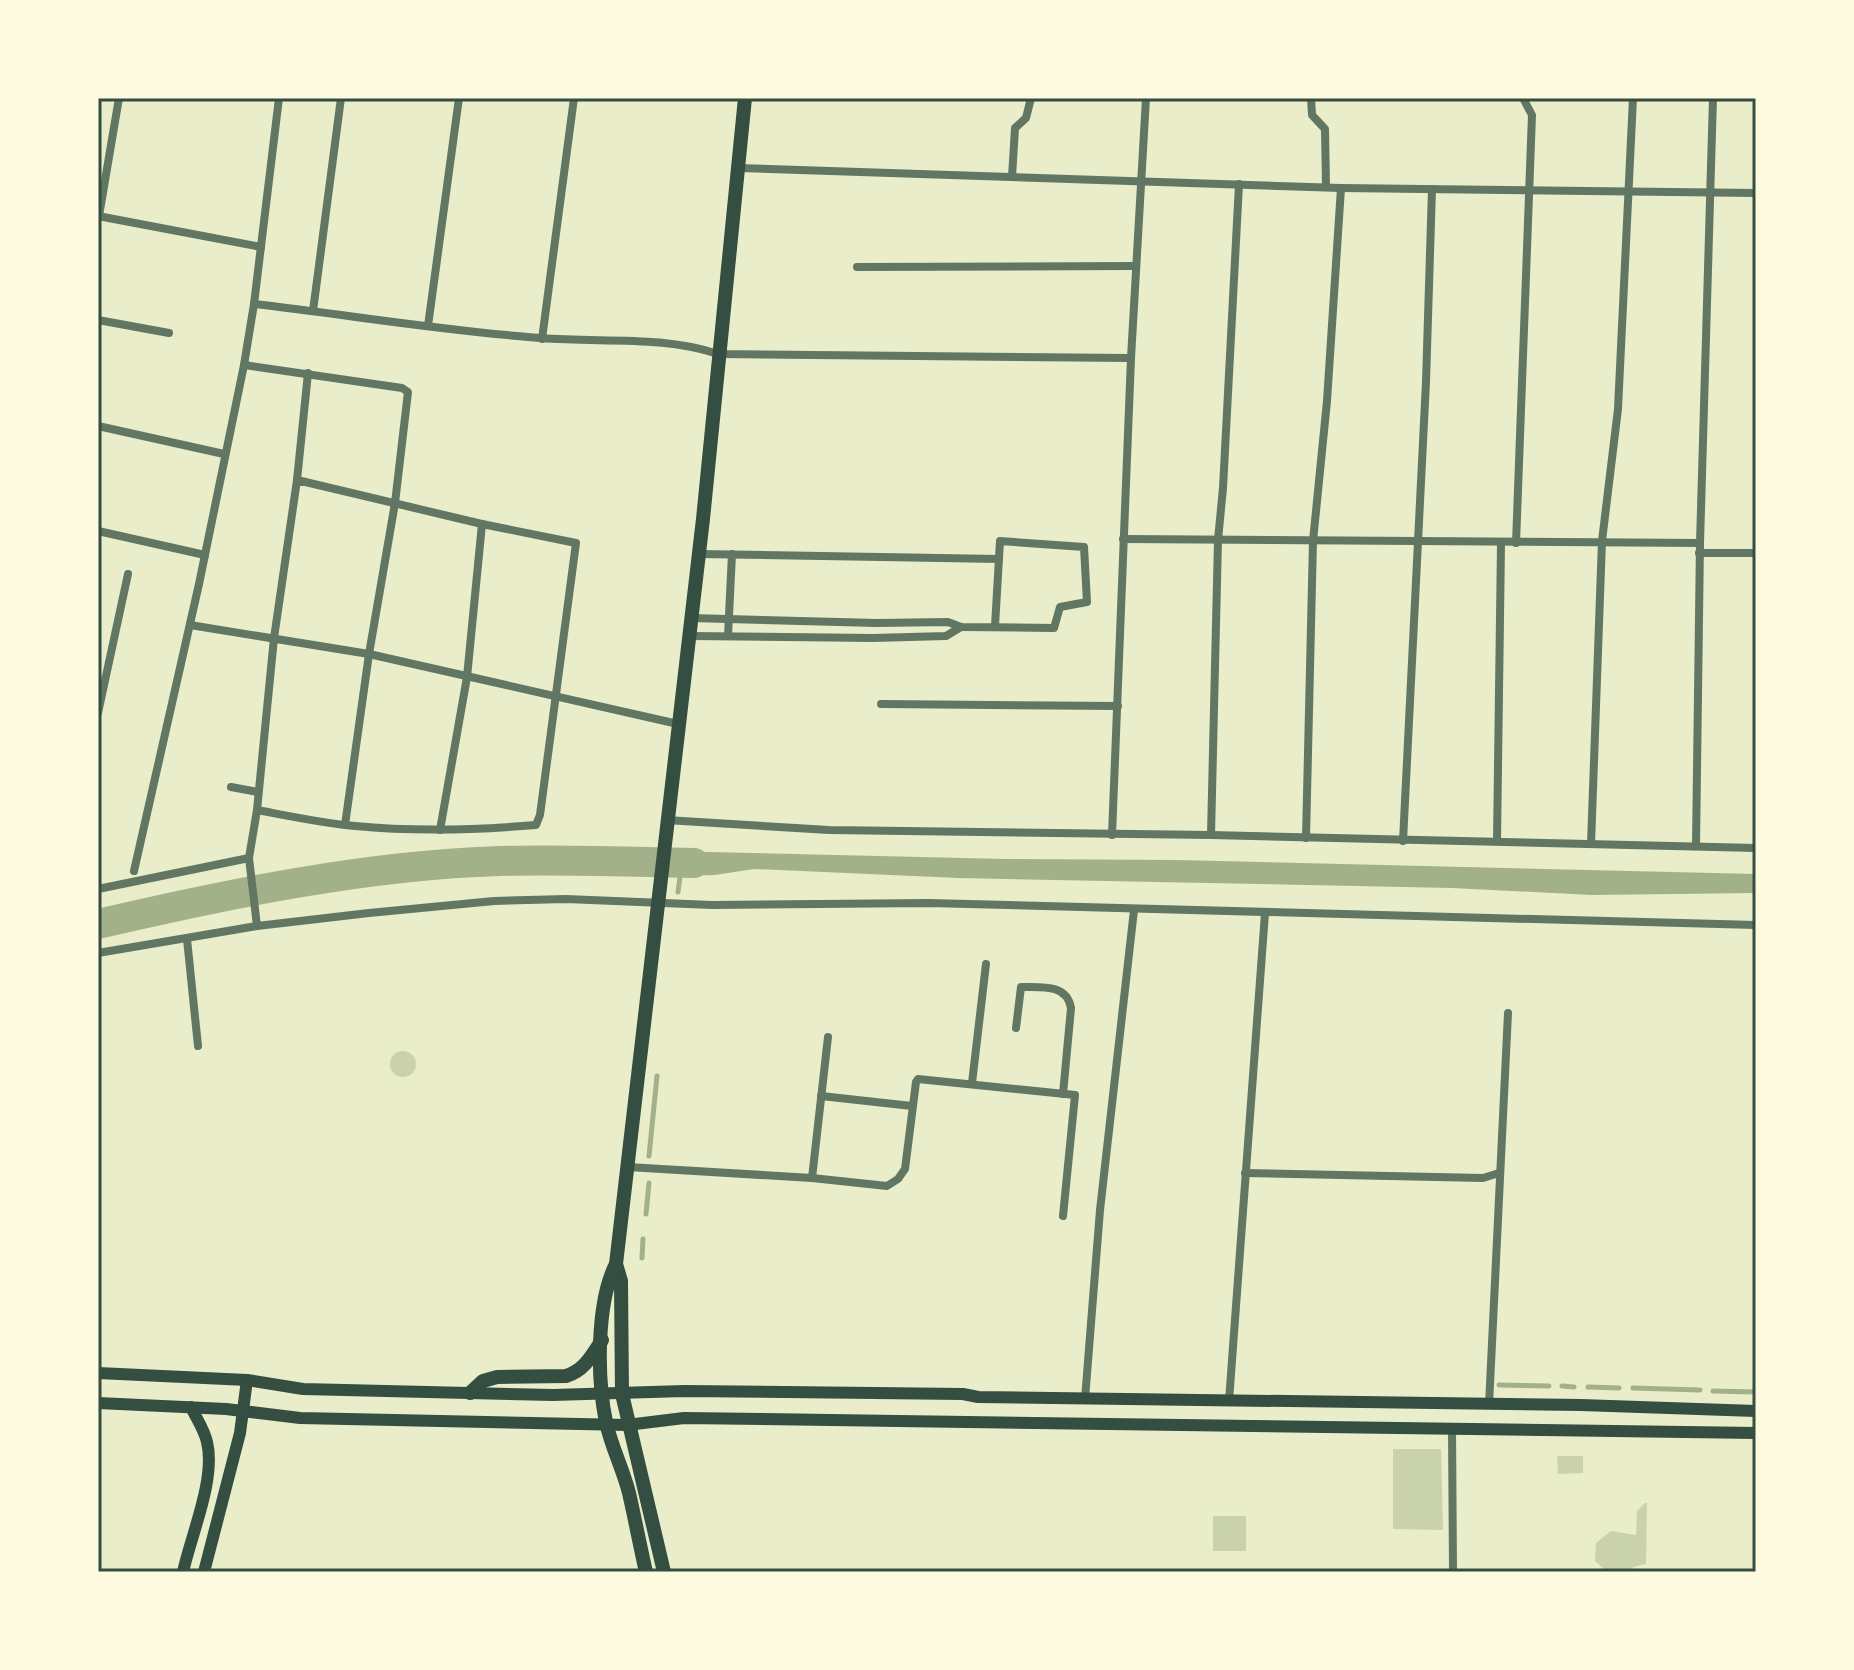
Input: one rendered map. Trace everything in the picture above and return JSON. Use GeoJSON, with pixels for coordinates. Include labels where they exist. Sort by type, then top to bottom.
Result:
{"type":"FeatureCollection","features":[{"type":"Feature","properties":{"kind":"main road"},"geometry":{"type":"LineString","coordinates":[[646,1572],[629,1493],[607,1424],[602,1394],[602,1340],[607,1282],[616,1264],[628,1167],[699,554],[745,98]]}},
{"type":"Feature","properties":{"kind":"main road"},"geometry":{"type":"LineString","coordinates":[[616,1264],[621,1281],[622,1394],[664,1572]]}},
{"type":"Feature","properties":{"kind":"main road"},"geometry":{"type":"LineString","coordinates":[[470,1393],[483,1381],[497,1377],[566,1376],[576,1373],[585,1366],[602,1340]]}},
{"type":"Feature","properties":{"kind":"main road"},"geometry":{"type":"LineString","coordinates":[[98,1373],[247,1380],[303,1389],[470,1393],[622,1394],[684,1391],[963,1394],[978,1397],[1756,1411]]}},
{"type":"Feature","properties":{"kind":"main road"},"geometry":{"type":"LineString","coordinates":[[191,1407],[203,1430],[209,1458],[184,1568],[204,1570],[244,1412],[247,1380]]}},
{"type":"Feature","properties":{"kind":"main road"},"geometry":{"type":"LineString","coordinates":[[98,1403],[191,1407],[300,1418],[627,1425],[684,1418],[1756,1433]]}},
{"type":"Feature","properties":{"kind":"main road"},"geometry":{"type":"LineString","coordinates":[[1510,1405],[1510,1429]]}},
{"type":"Feature","properties":{"kind":"main road"},"geometry":{"type":"LineString","coordinates":[[1706,1432],[1707,1410]]}},
{"type":"Feature","properties":{"kind":"street"},"geometry":{"type":"LineString","coordinates":[[119,98],[98,216],[261,247]]}},
{"type":"Feature","properties":{"kind":"street"},"geometry":{"type":"LineString","coordinates":[[134,871],[190,625],[244,365],[279,98]]}},
{"type":"Feature","properties":{"kind":"street"},"geometry":{"type":"LineString","coordinates":[[313,311],[341,98]]}},
{"type":"Feature","properties":{"kind":"street"},"geometry":{"type":"LineString","coordinates":[[428,326],[459,98]]}},
{"type":"Feature","properties":{"kind":"street"},"geometry":{"type":"LineString","coordinates":[[542,339],[574,98]]}},
{"type":"Feature","properties":{"kind":"street"},"geometry":{"type":"LineString","coordinates":[[1012,177],[1015,128],[1026,118],[1031,98]]}},
{"type":"Feature","properties":{"kind":"street"},"geometry":{"type":"LineString","coordinates":[[1112,835],[1131,358],[1146,98]]}},
{"type":"Feature","properties":{"kind":"street"},"geometry":{"type":"LineString","coordinates":[[1311,98],[1314,119],[1325,129],[1326,187]]}},
{"type":"Feature","properties":{"kind":"street"},"geometry":{"type":"LineString","coordinates":[[1516,543],[1532,115],[1523,98]]}},
{"type":"Feature","properties":{"kind":"street"},"geometry":{"type":"LineString","coordinates":[[1591,844],[1602,541],[1618,409],[1633,98]]}},
{"type":"Feature","properties":{"kind":"street"},"geometry":{"type":"LineString","coordinates":[[1696,846],[1700,548],[1713,98]]}},
{"type":"Feature","properties":{"kind":"street"},"geometry":{"type":"LineString","coordinates":[[738,168],[1341,188],[1756,193]]}},
{"type":"Feature","properties":{"kind":"street"},"geometry":{"type":"LineString","coordinates":[[1211,835],[1218,540],[1239,184]]}},
{"type":"Feature","properties":{"kind":"street"},"geometry":{"type":"LineString","coordinates":[[1306,838],[1313,541],[1327,401],[1341,188]]}},
{"type":"Feature","properties":{"kind":"street"},"geometry":{"type":"LineString","coordinates":[[1403,841],[1426,382],[1432,189]]}},
{"type":"Feature","properties":{"kind":"street"},"geometry":{"type":"LineString","coordinates":[[857,267],[1136,266]]}},
{"type":"Feature","properties":{"kind":"street"},"geometry":{"type":"LineString","coordinates":[[254,304],[542,339],[667,343],[697,347],[718,354],[1131,358]]}},
{"type":"Feature","properties":{"kind":"street"},"geometry":{"type":"LineString","coordinates":[[98,320],[169,333]]}},
{"type":"Feature","properties":{"kind":"street"},"geometry":{"type":"LineString","coordinates":[[244,365],[402,388],[408,392],[395,503],[369,654],[345,825]]}},
{"type":"Feature","properties":{"kind":"street"},"geometry":{"type":"LineString","coordinates":[[256,925],[249,863],[308,373]]}},
{"type":"Feature","properties":{"kind":"street"},"geometry":{"type":"LineString","coordinates":[[98,426],[224,454]]}},
{"type":"Feature","properties":{"kind":"street"},"geometry":{"type":"LineString","coordinates":[[257,810],[345,825],[440,830],[536,825],[540,815],[576,543],[297,480]]}},
{"type":"Feature","properties":{"kind":"street"},"geometry":{"type":"LineString","coordinates":[[440,830],[467,677],[482,524]]}},
{"type":"Feature","properties":{"kind":"street"},"geometry":{"type":"LineString","coordinates":[[98,531],[205,555]]}},
{"type":"Feature","properties":{"kind":"street"},"geometry":{"type":"LineString","coordinates":[[1123,539],[1501,543],[1602,541],[1756,553]]}},
{"type":"Feature","properties":{"kind":"street"},"geometry":{"type":"LineString","coordinates":[[691,618],[948,622],[961,627],[1054,628],[1060,607],[1088,601],[1086,549],[1082,545],[1000,541],[995,626]]}},
{"type":"Feature","properties":{"kind":"street"},"geometry":{"type":"LineString","coordinates":[[1497,841],[1501,543]]}},
{"type":"Feature","properties":{"kind":"street"},"geometry":{"type":"LineString","coordinates":[[699,554],[999,559]]}},
{"type":"Feature","properties":{"kind":"street"},"geometry":{"type":"LineString","coordinates":[[728,636],[732,554]]}},
{"type":"Feature","properties":{"kind":"street"},"geometry":{"type":"LineString","coordinates":[[98,713],[103,664],[128,574]]}},
{"type":"Feature","properties":{"kind":"street"},"geometry":{"type":"LineString","coordinates":[[873,638],[877,623]]}},
{"type":"Feature","properties":{"kind":"street"},"geometry":{"type":"LineString","coordinates":[[190,625],[369,654],[678,724]]}},
{"type":"Feature","properties":{"kind":"street"},"geometry":{"type":"LineString","coordinates":[[689,636],[946,636],[961,627]]}},
{"type":"Feature","properties":{"kind":"street"},"geometry":{"type":"LineString","coordinates":[[881,704],[1118,706]]}},
{"type":"Feature","properties":{"kind":"street"},"geometry":{"type":"LineString","coordinates":[[231,787],[258,792]]}},
{"type":"Feature","properties":{"kind":"street"},"geometry":{"type":"LineString","coordinates":[[666,823],[829,830],[1211,835],[1756,848]]}},
{"type":"Feature","properties":{"kind":"street"},"geometry":{"type":"LineString","coordinates":[[98,889],[249,863]]}},
{"type":"Feature","properties":{"kind":"street"},"geometry":{"type":"LineString","coordinates":[[98,953],[256,925],[494,901],[657,898],[712,905],[929,903],[1756,925]]}},
{"type":"Feature","properties":{"kind":"street"},"geometry":{"type":"LineString","coordinates":[[1085,1399],[1100,1210],[1134,910]]}},
{"type":"Feature","properties":{"kind":"street"},"geometry":{"type":"LineString","coordinates":[[1229,1401],[1265,913]]}},
{"type":"Feature","properties":{"kind":"street"},"geometry":{"type":"LineString","coordinates":[[187,939],[198,1046]]}},
{"type":"Feature","properties":{"kind":"street"},"geometry":{"type":"LineString","coordinates":[[972,1083],[986,964]]}},
{"type":"Feature","properties":{"kind":"street"},"geometry":{"type":"LineString","coordinates":[[1016,1028],[1021,987],[1055,989],[1064,992],[1070,999],[1063,1094]]}},
{"type":"Feature","properties":{"kind":"street"},"geometry":{"type":"LineString","coordinates":[[1489,1405],[1508,1013]]}},
{"type":"Feature","properties":{"kind":"street"},"geometry":{"type":"LineString","coordinates":[[812,1178],[828,1037]]}},
{"type":"Feature","properties":{"kind":"street"},"geometry":{"type":"LineString","coordinates":[[628,1167],[812,1178],[887,1186],[902,1176],[905,1169],[916,1082],[921,1077],[1075,1095],[1063,1216]]}},
{"type":"Feature","properties":{"kind":"street"},"geometry":{"type":"LineString","coordinates":[[821,1096],[912,1106]]}},
{"type":"Feature","properties":{"kind":"street"},"geometry":{"type":"LineString","coordinates":[[1245,1173],[1483,1178],[1499,1173]]}},
{"type":"Feature","properties":{"kind":"street"},"geometry":{"type":"LineString","coordinates":[[1452,1429],[1453,1572]]}},
{"type":"Feature","properties":{"kind":"shaded area"},"geometry":{"type":"Polygon","coordinates":[[[665,851],[1756,874],[1756,893],[1592,895],[1452,888],[958,878],[754,869],[715,875],[674,876],[661,871],[665,851]]]}},
{"type":"Feature","properties":{"kind":"shaded area"},"geometry":{"type":"Polygon","coordinates":[[[403,1051],[412,1055],[416,1064],[412,1073],[403,1077],[394,1073],[390,1064],[394,1055],[403,1051]]]}},
{"type":"Feature","properties":{"kind":"shaded area"},"geometry":{"type":"Polygon","coordinates":[[[1393,1449],[1441,1449],[1443,1530],[1393,1529],[1393,1449]]]}},
{"type":"Feature","properties":{"kind":"shaded area"},"geometry":{"type":"Polygon","coordinates":[[[1557,1456],[1583,1456],[1583,1473],[1558,1474],[1557,1456]]]}},
{"type":"Feature","properties":{"kind":"shaded area"},"geometry":{"type":"Polygon","coordinates":[[[1645,1503],[1646,1564],[1633,1567],[1632,1572],[1605,1570],[1595,1561],[1596,1543],[1611,1531],[1636,1535],[1637,1511],[1645,1503]]]}},
{"type":"Feature","properties":{"kind":"shaded area"},"geometry":{"type":"Polygon","coordinates":[[[1213,1516],[1246,1516],[1246,1551],[1213,1551],[1213,1516]]]}},
{"type":"Feature","properties":{"kind":"waterway"},"geometry":{"type":"LineString","coordinates":[[98,924],[247,892],[399,868],[524,860],[694,863]]}},
{"type":"Feature","properties":{"kind":"waterway"},"geometry":{"type":"LineString","coordinates":[[678,892],[681,869]]}},
{"type":"Feature","properties":{"kind":"waterway"},"geometry":{"type":"LineString","coordinates":[[649,1156],[657,1076]]}},
{"type":"Feature","properties":{"kind":"waterway"},"geometry":{"type":"LineString","coordinates":[[646,1214],[649,1183]]}},
{"type":"Feature","properties":{"kind":"waterway"},"geometry":{"type":"LineString","coordinates":[[642,1258],[643,1239]]}},
{"type":"Feature","properties":{"kind":"waterway"},"geometry":{"type":"LineString","coordinates":[[1499,1385],[1549,1386]]}},
{"type":"Feature","properties":{"kind":"waterway"},"geometry":{"type":"LineString","coordinates":[[1562,1386],[1574,1387]]}},
{"type":"Feature","properties":{"kind":"waterway"},"geometry":{"type":"LineString","coordinates":[[1588,1387],[1619,1388]]}},
{"type":"Feature","properties":{"kind":"waterway"},"geometry":{"type":"LineString","coordinates":[[1633,1388],[1700,1390]]}},
{"type":"Feature","properties":{"kind":"waterway"},"geometry":{"type":"LineString","coordinates":[[1713,1391],[1756,1392]]}}]}
